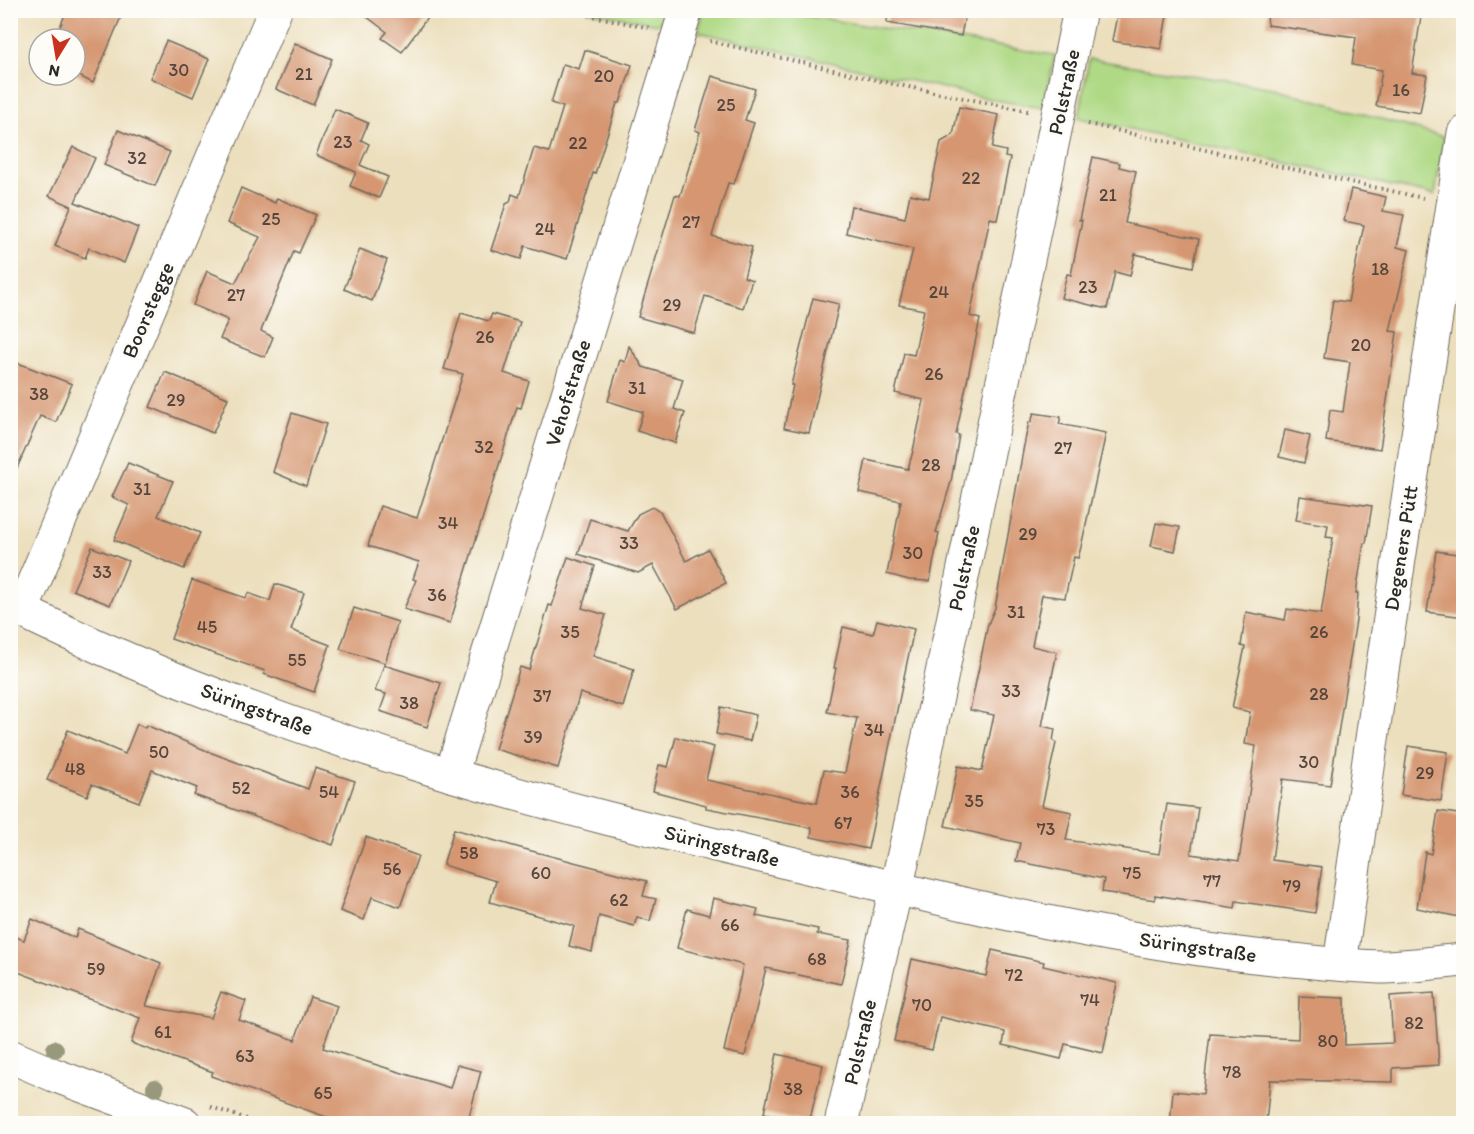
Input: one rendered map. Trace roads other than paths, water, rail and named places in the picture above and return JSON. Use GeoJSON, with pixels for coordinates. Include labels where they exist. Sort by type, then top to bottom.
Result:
{"type":"FeatureCollection","features":[{"type":"Feature","properties":{"kind":"street","name":"Boorstegge"},"geometry":{"type":"LineString","coordinates":[[16,608],[275,10]]}},
{"type":"Feature","properties":{"kind":"street","name":"Polstraße"},"geometry":{"type":"LineString","coordinates":[[841,1124],[910,826],[1080,10]]}},
{"type":"Feature","properties":{"kind":"street","name":"Vehofstraße"},"geometry":{"type":"LineString","coordinates":[[451,775],[683,22]]}},
{"type":"Feature","properties":{"kind":"street","name":"Degeners Pütt"},"geometry":{"type":"LineString","coordinates":[[1340,964],[1464,132]]}},
{"type":"Feature","properties":{"kind":"street","name":"Süringstraße"},"geometry":{"type":"LineString","coordinates":[[16,608],[119,656],[226,699],[343,741],[584,813],[895,889],[1070,927],[1196,949],[1384,967],[1464,960]]}},
{"type":"Feature","properties":{"kind":"street"},"geometry":{"type":"LineString","coordinates":[[10,1056],[185,1124]]}}]}
